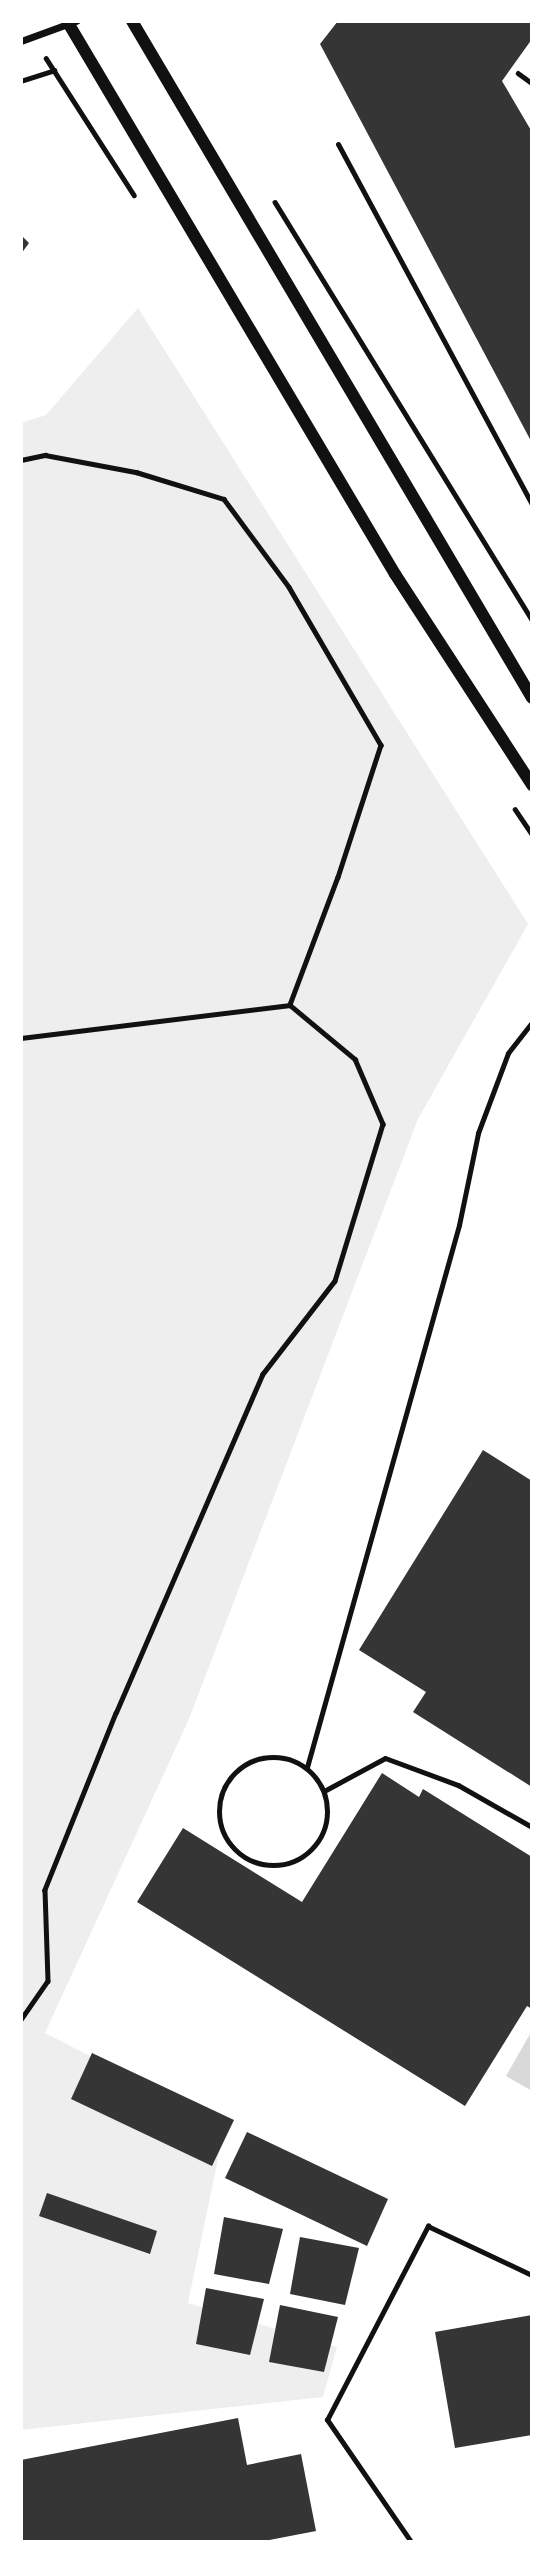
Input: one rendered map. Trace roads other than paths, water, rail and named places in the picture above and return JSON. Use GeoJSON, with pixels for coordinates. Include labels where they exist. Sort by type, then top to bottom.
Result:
{"type":"FeatureCollection","features":[{"type":"Feature","properties":{"kind":"street"},"geometry":{"type":"LineString","coordinates":[[132,21],[532,698]]}},
{"type":"Feature","properties":{"kind":"street"},"geometry":{"type":"LineString","coordinates":[[21,41],[71,22],[395,574],[532,785]]}},
{"type":"Feature","properties":{"kind":"lane"},"geometry":{"type":"LineString","coordinates":[[338,144],[532,505]]}},
{"type":"Feature","properties":{"kind":"lane"},"geometry":{"type":"LineString","coordinates":[[307,1767],[459,1225],[478,1133],[508,1053],[532,1022]]}},
{"type":"Feature","properties":{"kind":"lane"},"geometry":{"type":"LineString","coordinates":[[281,1756],[307,1767],[324,1791],[327,1819],[317,1845],[293,1863],[265,1866],[238,1854],[221,1831],[217,1802],[229,1777],[252,1759],[281,1756]]}},
{"type":"Feature","properties":{"kind":"lane"},"geometry":{"type":"LineString","coordinates":[[324,1791],[385,1758],[458,1785],[532,1827]]}}]}
